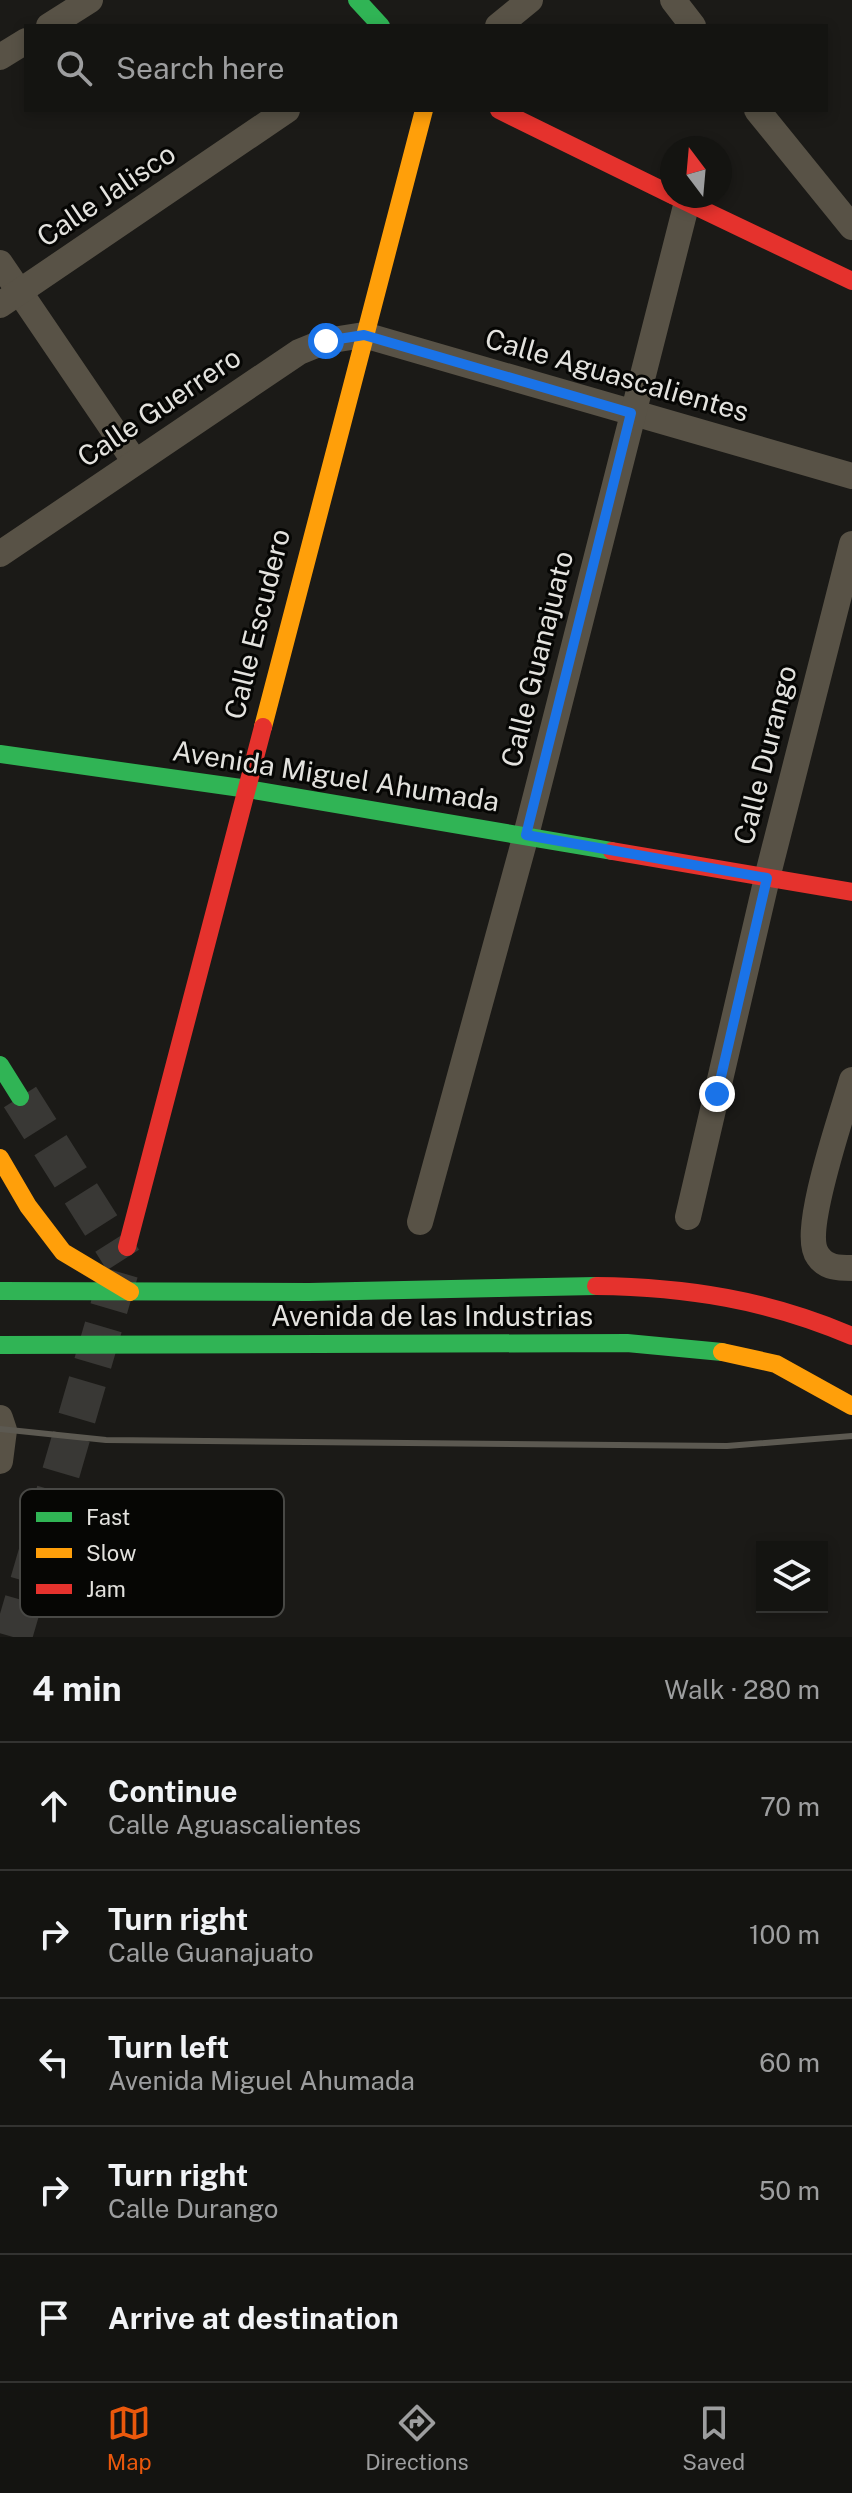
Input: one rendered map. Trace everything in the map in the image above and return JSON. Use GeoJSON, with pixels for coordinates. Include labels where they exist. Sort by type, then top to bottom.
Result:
{"type":"FeatureCollection","features":[{"type":"Feature","properties":{"kind":"street"},"geometry":{"type":"LineString","coordinates":[[52,24],[90,0]]}},
{"type":"Feature","properties":{"kind":"street"},"geometry":{"type":"LineString","coordinates":[[357,0],[379,24]]}},
{"type":"Feature","properties":{"kind":"street"},"geometry":{"type":"LineString","coordinates":[[500,24],[530,0]]}},
{"type":"Feature","properties":{"kind":"street"},"geometry":{"type":"LineString","coordinates":[[673,0],[691,24]]}},
{"type":"Feature","properties":{"kind":"street"},"geometry":{"type":"LineString","coordinates":[[0,57],[24,42]]}},
{"type":"Feature","properties":{"kind":"street","name":"Calle Jalisco"},"geometry":{"type":"LineString","coordinates":[[10,299],[284,112]]}},
{"type":"Feature","properties":{"kind":"street","name":"Calle Escudero"},"geometry":{"type":"LineString","coordinates":[[127,1247],[423,112]]}},
{"type":"Feature","properties":{"kind":"street"},"geometry":{"type":"LineString","coordinates":[[503,112],[660,189]]}},
{"type":"Feature","properties":{"kind":"street"},"geometry":{"type":"LineString","coordinates":[[759,112],[852,227]]}},
{"type":"Feature","properties":{"kind":"street","name":"Calle Guanajuato"},"geometry":{"type":"LineString","coordinates":[[420,1222],[526,835],[631,413],[676,208]]}},
{"type":"Feature","properties":{"kind":"street"},"geometry":{"type":"LineString","coordinates":[[699,208],[852,281]]}},
{"type":"Feature","properties":{"kind":"street"},"geometry":{"type":"LineString","coordinates":[[0,263],[10,299],[135,462]]}},
{"type":"Feature","properties":{"kind":"street","name":"Calle Aguascalientes"},"geometry":{"type":"LineString","coordinates":[[364,335],[852,476]]}},
{"type":"Feature","properties":{"kind":"street","name":"Calle Guerrero"},"geometry":{"type":"LineString","coordinates":[[0,554],[299,352],[326,341],[364,335]]}},
{"type":"Feature","properties":{"kind":"street","name":"Calle Durango"},"geometry":{"type":"LineString","coordinates":[[688,1217],[767,878],[852,544]]}},
{"type":"Feature","properties":{"kind":"street","name":"Avenida Miguel Ahumada"},"geometry":{"type":"LineString","coordinates":[[0,754],[248,789],[852,892]]}},
{"type":"Feature","properties":{"kind":"street"},"geometry":{"type":"LineString","coordinates":[[0,1065],[20,1097]]}},
{"type":"Feature","properties":{"kind":"street"},"geometry":{"type":"LineString","coordinates":[[852,1080],[811,1239],[817,1256],[836,1268],[852,1268]]}},
{"type":"Feature","properties":{"kind":"street"},"geometry":{"type":"LineString","coordinates":[[0,1158],[36,1219],[63,1252],[130,1292]]}},
{"type":"Feature","properties":{"kind":"street","name":"Avenida de las Industrias"},"geometry":{"type":"LineString","coordinates":[[0,1291],[654,1287],[708,1291],[754,1301],[824,1321],[852,1336]]}},
{"type":"Feature","properties":{"kind":"street","name":"Avenida de las Industrias"},"geometry":{"type":"LineString","coordinates":[[0,1345],[627,1343],[707,1349],[776,1364],[852,1406]]}},
{"type":"Feature","properties":{"kind":"street"},"geometry":{"type":"LineString","coordinates":[[0,1418],[4,1430],[0,1461]]}},
{"type":"Feature","properties":{"kind":"tunnel"},"geometry":{"type":"LineString","coordinates":[[20,1097],[123,1260]]}},
{"type":"Feature","properties":{"kind":"tunnel"},"geometry":{"type":"LineString","coordinates":[[56,1489],[122,1263]]}},
{"type":"Feature","properties":{"kind":"tunnel"},"geometry":{"type":"LineString","coordinates":[[13,1637],[20,1613]]}},
{"type":"Feature","properties":{"kind":"railway"},"geometry":{"type":"LineString","coordinates":[[0,1429],[106,1440],[727,1446],[852,1436]]}},
{"type":"Feature","properties":{"kind":"traffic: fast"},"geometry":{"type":"LineString","coordinates":[[357,0],[379,24]]}},
{"type":"Feature","properties":{"kind":"traffic: fast"},"geometry":{"type":"LineString","coordinates":[[0,754],[248,789],[612,851]]}},
{"type":"Feature","properties":{"kind":"traffic: fast"},"geometry":{"type":"LineString","coordinates":[[0,1065],[20,1097]]}},
{"type":"Feature","properties":{"kind":"traffic: fast"},"geometry":{"type":"LineString","coordinates":[[0,1291],[309,1292],[596,1286]]}},
{"type":"Feature","properties":{"kind":"traffic: fast"},"geometry":{"type":"LineString","coordinates":[[0,1345],[627,1343],[722,1352]]}},
{"type":"Feature","properties":{"kind":"traffic: slow"},"geometry":{"type":"LineString","coordinates":[[263,727],[423,112]]}},
{"type":"Feature","properties":{"kind":"traffic: slow"},"geometry":{"type":"LineString","coordinates":[[0,1158],[28,1206],[63,1252],[130,1292]]}},
{"type":"Feature","properties":{"kind":"traffic: slow"},"geometry":{"type":"LineString","coordinates":[[722,1352],[776,1364],[852,1406]]}},
{"type":"Feature","properties":{"kind":"traffic: jam"},"geometry":{"type":"LineString","coordinates":[[503,112],[660,189]]}},
{"type":"Feature","properties":{"kind":"traffic: jam"},"geometry":{"type":"LineString","coordinates":[[699,208],[852,281]]}},
{"type":"Feature","properties":{"kind":"traffic: jam"},"geometry":{"type":"LineString","coordinates":[[127,1247],[263,727]]}},
{"type":"Feature","properties":{"kind":"traffic: jam"},"geometry":{"type":"LineString","coordinates":[[612,851],[852,892]]}},
{"type":"Feature","properties":{"kind":"traffic: jam"},"geometry":{"type":"LineString","coordinates":[[596,1286],[663,1289],[727,1298],[789,1313],[852,1336]]}},
{"type":"Feature","properties":{"kind":"route"},"geometry":{"type":"LineString","coordinates":[[326,341],[364,335],[631,413],[526,835],[767,878],[717,1094]]}}]}
